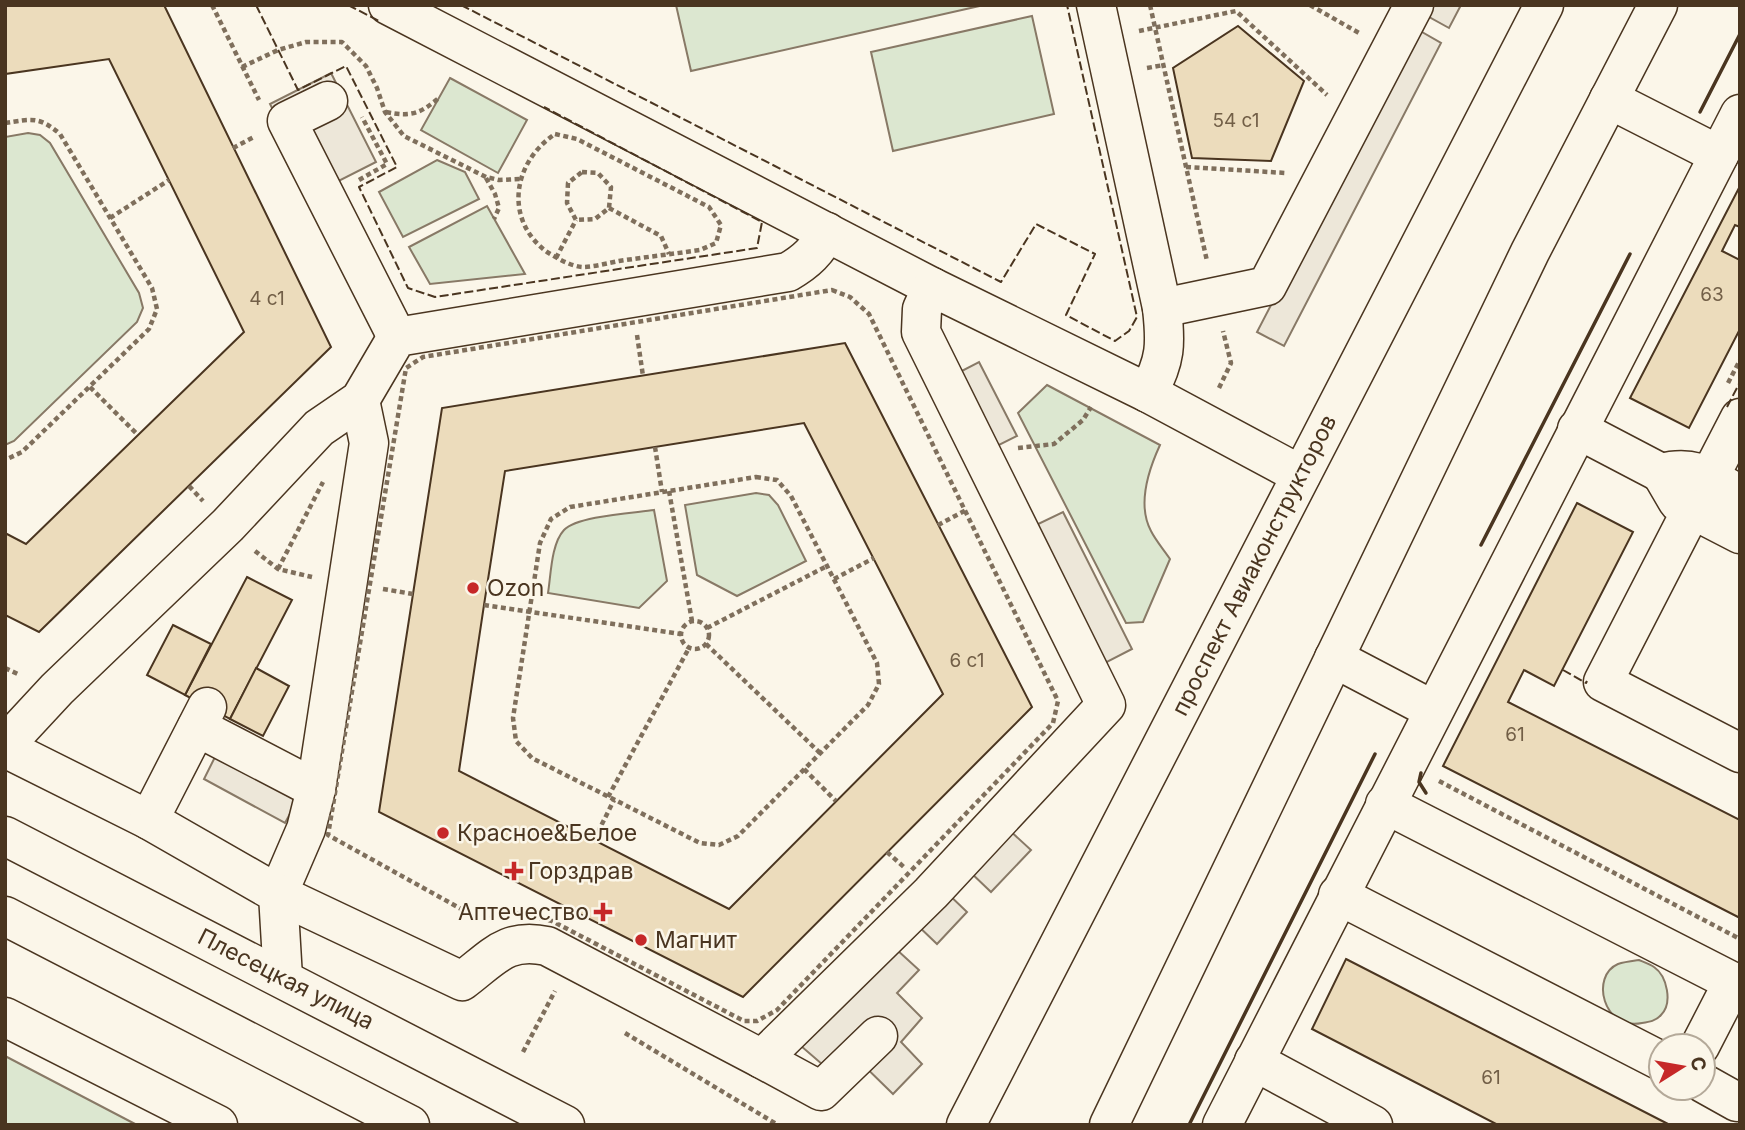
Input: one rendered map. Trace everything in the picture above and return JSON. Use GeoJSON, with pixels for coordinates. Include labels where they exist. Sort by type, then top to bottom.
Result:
{"type":"FeatureCollection","features":[{"type":"Feature","properties":{"kind":"street"},"geometry":{"type":"LineString","coordinates":[[388,5],[932,287],[1148,393],[1301,475]]}},
{"type":"Feature","properties":{"kind":"street"},"geometry":{"type":"LineString","coordinates":[[1096,5],[1162,308],[1166,339],[1161,370],[1148,393]]}},
{"type":"Feature","properties":{"kind":"street"},"geometry":{"type":"LineString","coordinates":[[1162,308],[1267,286],[1414,5]]}},
{"type":"Feature","properties":{"kind":"street","name":"проспект Авиаконструкторов"},"geometry":{"type":"LineString","coordinates":[[966,1125],[1544,5]]}},
{"type":"Feature","properties":{"kind":"street"},"geometry":{"type":"LineString","coordinates":[[1109,1125],[1530,252],[1658,5]]}},
{"type":"Feature","properties":{"kind":"street"},"geometry":{"type":"LineString","coordinates":[[1609,99],[1719,155]]}},
{"type":"Feature","properties":{"kind":"street"},"geometry":{"type":"LineString","coordinates":[[342,104],[287,121],[397,337]]}},
{"type":"Feature","properties":{"kind":"street"},"geometry":{"type":"LineString","coordinates":[[1222,1125],[1740,114]]}},
{"type":"Feature","properties":{"kind":"street"},"geometry":{"type":"LineString","coordinates":[[397,337],[788,272],[805,262],[818,249],[827,232]]}},
{"type":"Feature","properties":{"kind":"street"},"geometry":{"type":"LineString","coordinates":[[762,1059],[931,893],[1106,705],[921,332],[922,309],[932,287]]}},
{"type":"Feature","properties":{"kind":"street"},"geometry":{"type":"LineString","coordinates":[[397,337],[360,400],[319,428],[228,525],[57,689],[5,746],[149,820],[278,894],[462,981],[511,945],[529,942],[547,946],[821,1091],[878,1036]]}},
{"type":"Feature","properties":{"kind":"street"},"geometry":{"type":"LineString","coordinates":[[283,978],[278,894],[306,829],[316,789],[369,443],[360,400]]}},
{"type":"Feature","properties":{"kind":"street"},"geometry":{"type":"LineString","coordinates":[[1733,401],[1714,494],[1603,682],[1740,753]]}},
{"type":"Feature","properties":{"kind":"street"},"geometry":{"type":"LineString","coordinates":[[1577,429],[1661,473],[1678,502],[1714,494]]}},
{"type":"Feature","properties":{"kind":"street"},"geometry":{"type":"LineString","coordinates":[[1714,494],[1740,534]]}},
{"type":"Feature","properties":{"kind":"street"},"geometry":{"type":"LineString","coordinates":[[1334,658],[1433,710]]}},
{"type":"Feature","properties":{"kind":"street"},"geometry":{"type":"LineString","coordinates":[[149,820],[202,717],[316,789]]}},
{"type":"Feature","properties":{"kind":"street"},"geometry":{"type":"LineString","coordinates":[[1385,804],[1733,982],[1707,1032]]}},
{"type":"Feature","properties":{"kind":"street","name":"Плесецкая улица"},"geometry":{"type":"LineString","coordinates":[[5,836],[565,1125]]}},
{"type":"Feature","properties":{"kind":"street"},"geometry":{"type":"LineString","coordinates":[[1338,895],[1647,1054]]}},
{"type":"Feature","properties":{"kind":"street"},"geometry":{"type":"LineString","coordinates":[[5,916],[410,1125]]}},
{"type":"Feature","properties":{"kind":"street"},"geometry":{"type":"LineString","coordinates":[[5,1017],[218,1125]]}},
{"type":"Feature","properties":{"kind":"street"},"geometry":{"type":"LineString","coordinates":[[1254,1061],[1373,1125]]}},
{"type":"Feature","properties":{"kind":"street"},"geometry":{"type":"LineString","coordinates":[[1717,1091],[1737,1102]]}},
{"type":"Feature","properties":{"kind":"path"},"geometry":{"type":"LineString","coordinates":[[212,5],[260,104]]}},
{"type":"Feature","properties":{"kind":"path"},"geometry":{"type":"LineString","coordinates":[[1150,5],[1231,363],[1215,395]]}},
{"type":"Feature","properties":{"kind":"path"},"geometry":{"type":"LineString","coordinates":[[1310,5],[1391,50]]}},
{"type":"Feature","properties":{"kind":"path"},"geometry":{"type":"LineString","coordinates":[[1133,32],[1237,8],[1326,94],[1357,113]]}},
{"type":"Feature","properties":{"kind":"path"},"geometry":{"type":"LineString","coordinates":[[242,67],[278,50],[306,42],[342,42],[366,66],[385,112],[404,136],[486,177],[499,180],[520,179]]}},
{"type":"Feature","properties":{"kind":"path"},"geometry":{"type":"LineString","coordinates":[[385,112],[405,116],[425,110],[440,97]]}},
{"type":"Feature","properties":{"kind":"path"},"geometry":{"type":"LineString","coordinates":[[342,104],[387,164],[349,186]]}},
{"type":"Feature","properties":{"kind":"path"},"geometry":{"type":"LineString","coordinates":[[5,123],[27,120],[46,122],[60,134],[152,288],[157,309],[149,329],[22,452],[5,460]]}},
{"type":"Feature","properties":{"kind":"path"},"geometry":{"type":"LineString","coordinates":[[555,134],[577,139],[709,207],[721,225],[716,243],[700,250],[580,267],[556,258],[532,240],[520,214],[520,179],[539,145],[555,134]]}},
{"type":"Feature","properties":{"kind":"path"},"geometry":{"type":"LineString","coordinates":[[1186,167],[1297,173]]}},
{"type":"Feature","properties":{"kind":"path"},"geometry":{"type":"LineString","coordinates":[[582,173],[598,173],[611,187],[609,208],[595,219],[576,220],[567,203],[568,183],[582,173]]}},
{"type":"Feature","properties":{"kind":"path"},"geometry":{"type":"LineString","coordinates":[[486,177],[499,208],[494,219]]}},
{"type":"Feature","properties":{"kind":"path"},"geometry":{"type":"LineString","coordinates":[[110,218],[169,180]]}},
{"type":"Feature","properties":{"kind":"path"},"geometry":{"type":"LineString","coordinates":[[609,208],[662,236],[669,254]]}},
{"type":"Feature","properties":{"kind":"path"},"geometry":{"type":"LineString","coordinates":[[556,258],[576,220]]}},
{"type":"Feature","properties":{"kind":"path"},"geometry":{"type":"LineString","coordinates":[[832,290],[850,297],[869,314],[1058,701],[1053,723],[777,1010],[757,1021],[744,1021],[552,921],[515,913],[481,920],[328,835],[406,368],[424,357],[832,290]]}},
{"type":"Feature","properties":{"kind":"path"},"geometry":{"type":"LineString","coordinates":[[1733,401],[1740,360]]}},
{"type":"Feature","properties":{"kind":"path"},"geometry":{"type":"LineString","coordinates":[[90,387],[138,435]]}},
{"type":"Feature","properties":{"kind":"path"},"geometry":{"type":"LineString","coordinates":[[987,464],[1020,447],[1054,444],[1083,420],[1095,401]]}},
{"type":"Feature","properties":{"kind":"path"},"geometry":{"type":"LineString","coordinates":[[655,447],[692,621]]}},
{"type":"Feature","properties":{"kind":"path"},"geometry":{"type":"LineString","coordinates":[[756,477],[777,480],[792,496],[877,663],[879,684],[868,705],[738,836],[719,845],[700,843],[608,797],[532,758],[516,741],[513,718],[529,612],[540,543],[551,519],[569,507],[665,491],[756,477]]}},
{"type":"Feature","properties":{"kind":"path"},"geometry":{"type":"LineString","coordinates":[[278,569],[323,481]]}},
{"type":"Feature","properties":{"kind":"path"},"geometry":{"type":"LineString","coordinates":[[228,525],[266,562],[278,569],[347,583]]}},
{"type":"Feature","properties":{"kind":"path"},"geometry":{"type":"LineString","coordinates":[[834,579],[874,558]]}},
{"type":"Feature","properties":{"kind":"path"},"geometry":{"type":"LineString","coordinates":[[707,628],[827,566]]}},
{"type":"Feature","properties":{"kind":"path"},"geometry":{"type":"LineString","coordinates":[[484,605],[681,634]]}},
{"type":"Feature","properties":{"kind":"path"},"geometry":{"type":"LineString","coordinates":[[692,621],[701,622],[707,628],[709,636],[706,644],[698,649],[689,648],[682,642],[684,626],[692,621]]}},
{"type":"Feature","properties":{"kind":"path"},"geometry":{"type":"LineString","coordinates":[[706,644],[820,753]]}},
{"type":"Feature","properties":{"kind":"path"},"geometry":{"type":"LineString","coordinates":[[608,797],[689,648]]}},
{"type":"Feature","properties":{"kind":"path"},"geometry":{"type":"LineString","coordinates":[[5,668],[23,677]]}},
{"type":"Feature","properties":{"kind":"path"},"geometry":{"type":"LineString","coordinates":[[804,769],[836,801]]}},
{"type":"Feature","properties":{"kind":"path"},"geometry":{"type":"LineString","coordinates":[[1429,775],[1740,939]]}},
{"type":"Feature","properties":{"kind":"path"},"geometry":{"type":"LineString","coordinates":[[594,840],[614,800]]}},
{"type":"Feature","properties":{"kind":"path"},"geometry":{"type":"LineString","coordinates":[[545,985],[567,998]]}},
{"type":"Feature","properties":{"kind":"path"},"geometry":{"type":"LineString","coordinates":[[523,1052],[555,990]]}},
{"type":"Feature","properties":{"kind":"path"},"geometry":{"type":"LineString","coordinates":[[614,1026],[778,1125]]}},
{"type":"Feature","properties":{"kind":"green space"},"geometry":{"type":"Polygon","coordinates":[[[676,5],[984,5],[691,71],[676,5]]]}},
{"type":"Feature","properties":{"kind":"green space"},"geometry":{"type":"Polygon","coordinates":[[[1032,16],[1054,114],[893,151],[871,52],[1032,16]]]}},
{"type":"Feature","properties":{"kind":"green space"},"geometry":{"type":"Polygon","coordinates":[[[450,78],[527,120],[498,173],[421,130],[450,78]]]}},
{"type":"Feature","properties":{"kind":"green space"},"geometry":{"type":"Polygon","coordinates":[[[28,133],[40,135],[50,143],[139,293],[143,308],[137,322],[14,441],[5,445],[5,137],[28,133]]]}},
{"type":"Feature","properties":{"kind":"green space"},"geometry":{"type":"Polygon","coordinates":[[[437,160],[465,172],[479,199],[403,237],[379,192],[437,160]]]}},
{"type":"Feature","properties":{"kind":"green space"},"geometry":{"type":"Polygon","coordinates":[[[487,206],[525,274],[430,284],[409,247],[487,206]]]}},
{"type":"Feature","properties":{"kind":"green space"},"geometry":{"type":"Polygon","coordinates":[[[1047,385],[1160,445],[1148,477],[1145,510],[1151,531],[1170,559],[1143,622],[1126,623],[1018,413],[1047,385]]]}},
{"type":"Feature","properties":{"kind":"green space"},"geometry":{"type":"Polygon","coordinates":[[[756,493],[769,495],[778,505],[806,561],[737,596],[697,575],[685,505],[756,493]]]}},
{"type":"Feature","properties":{"kind":"green space"},"geometry":{"type":"Polygon","coordinates":[[[654,510],[667,581],[639,608],[548,593],[556,543],[564,530],[593,518],[654,510]]]}},
{"type":"Feature","properties":{"kind":"green space"},"geometry":{"type":"Polygon","coordinates":[[[1639,960],[1659,971],[1667,990],[1667,1004],[1655,1020],[1629,1023],[1618,1019],[1610,1011],[1605,1001],[1604,979],[1609,970],[1618,964],[1639,960]]]}},
{"type":"Feature","properties":{"kind":"green space"},"geometry":{"type":"Polygon","coordinates":[[[5,1056],[137,1125],[5,1125],[5,1056]]]}},
{"type":"Feature","properties":{"kind":"shaded area"},"geometry":{"type":"Polygon","coordinates":[[[1426,5],[1461,5],[1449,28],[1422,13],[1426,5]]]}},
{"type":"Feature","properties":{"kind":"shaded area"},"geometry":{"type":"Polygon","coordinates":[[[1415,28],[1441,43],[1284,346],[1257,332],[1415,28]]]}},
{"type":"Feature","properties":{"kind":"shaded area"},"geometry":{"type":"Polygon","coordinates":[[[331,73],[376,162],[315,193],[270,104],[331,73]]]}},
{"type":"Feature","properties":{"kind":"shaded area"},"geometry":{"type":"Polygon","coordinates":[[[979,362],[1017,436],[991,449],[954,375],[979,362]]]}},
{"type":"Feature","properties":{"kind":"shaded area"},"geometry":{"type":"Polygon","coordinates":[[[1063,512],[1132,649],[1103,664],[1034,526],[1063,512]]]}},
{"type":"Feature","properties":{"kind":"shaded area"},"geometry":{"type":"Polygon","coordinates":[[[216,755],[299,797],[285,823],[204,779],[216,755]]]}},
{"type":"Feature","properties":{"kind":"shaded area"},"geometry":{"type":"Polygon","coordinates":[[[1007,828],[1031,850],[991,892],[968,870],[1007,828]]]}},
{"type":"Feature","properties":{"kind":"shaded area"},"geometry":{"type":"Polygon","coordinates":[[[944,890],[967,912],[937,944],[914,922],[944,890]]]}},
{"type":"Feature","properties":{"kind":"shaded area"},"geometry":{"type":"Polygon","coordinates":[[[896,949],[919,970],[897,993],[922,1018],[901,1042],[922,1064],[893,1094],[844,1046],[823,1065],[801,1046],[896,949]]]}},
{"type":"Feature","properties":{"kind":"building"},"geometry":{"type":"Polygon","coordinates":[[[5,5],[164,5],[331,347],[39,632],[5,615],[5,533],[26,544],[244,332],[109,59],[5,74],[5,5]]]}},
{"type":"Feature","properties":{"kind":"building"},"geometry":{"type":"Polygon","coordinates":[[[1238,26],[1304,81],[1271,161],[1192,158],[1173,68],[1238,26]]]}},
{"type":"Feature","properties":{"kind":"building"},"geometry":{"type":"Polygon","coordinates":[[[1740,186],[1740,227],[1735,225],[1722,251],[1740,260],[1740,329],[1689,428],[1630,398],[1740,186]]]}},
{"type":"Feature","properties":{"kind":"building"},"geometry":{"type":"Polygon","coordinates":[[[845,343],[1032,707],[743,997],[379,812],[442,408],[845,343]],[[804,423],[505,471],[459,771],[729,909],[943,694],[804,423]]]}},
{"type":"Feature","properties":{"kind":"building"},"geometry":{"type":"Polygon","coordinates":[[[1577,503],[1633,532],[1554,686],[1524,670],[1508,702],[1740,820],[1740,918],[1443,766],[1577,503]]]}},
{"type":"Feature","properties":{"kind":"building"},"geometry":{"type":"Polygon","coordinates":[[[247,577],[292,600],[230,719],[185,695],[247,577]]]}},
{"type":"Feature","properties":{"kind":"building"},"geometry":{"type":"Polygon","coordinates":[[[173,625],[211,644],[185,695],[147,675],[173,625]]]}},
{"type":"Feature","properties":{"kind":"building"},"geometry":{"type":"Polygon","coordinates":[[[256,668],[289,686],[263,736],[230,719],[256,668]]]}},
{"type":"Feature","properties":{"kind":"building"},"geometry":{"type":"Polygon","coordinates":[[[1346,959],[1670,1125],[1498,1125],[1312,1029],[1346,959]]]}},
{"type":"Feature","properties":{"kind":"fence"},"geometry":{"type":"LineString","coordinates":[[256,5],[298,90],[346,66],[397,167],[359,187],[408,288],[435,297],[757,248],[762,222],[544,107]]}},
{"type":"Feature","properties":{"kind":"fence"},"geometry":{"type":"LineString","coordinates":[[348,5],[379,21]]}},
{"type":"Feature","properties":{"kind":"fence"},"geometry":{"type":"LineString","coordinates":[[461,5],[1001,282],[1036,224],[1095,254],[1066,315],[1115,341],[1129,331],[1137,317],[1067,5]]}},
{"type":"Feature","properties":{"kind":"fence"},"geometry":{"type":"LineString","coordinates":[[1727,407],[1740,382]]}},
{"type":"Feature","properties":{"kind":"fence"},"geometry":{"type":"LineString","coordinates":[[1563,670],[1586,683],[1587,681]]}},
{"type":"Feature","properties":{"kind":"wall"},"geometry":{"type":"LineString","coordinates":[[1700,112],[1740,34]]}},
{"type":"Feature","properties":{"kind":"wall"},"geometry":{"type":"LineString","coordinates":[[1481,545],[1630,254]]}},
{"type":"Feature","properties":{"kind":"wall"},"geometry":{"type":"LineString","coordinates":[[1189,1125],[1375,754]]}},
{"type":"Feature","properties":{"kind":"wall"},"geometry":{"type":"LineString","coordinates":[[1421,773],[1419,782],[1426,793]]}},
{"type":"Feature","properties":{"kind":"place","name":"Ozon"},"geometry":{"type":"Point","coordinates":[473,588]}},
{"type":"Feature","properties":{"kind":"place","name":"Красное&Белое"},"geometry":{"type":"Point","coordinates":[443,833]}},
{"type":"Feature","properties":{"kind":"place","name":"Горздрав"},"geometry":{"type":"Point","coordinates":[514,871]}},
{"type":"Feature","properties":{"kind":"place","name":"Аптечество"},"geometry":{"type":"Point","coordinates":[603,912]}},
{"type":"Feature","properties":{"kind":"place","name":"Магнит"},"geometry":{"type":"Point","coordinates":[641,940]}}]}
